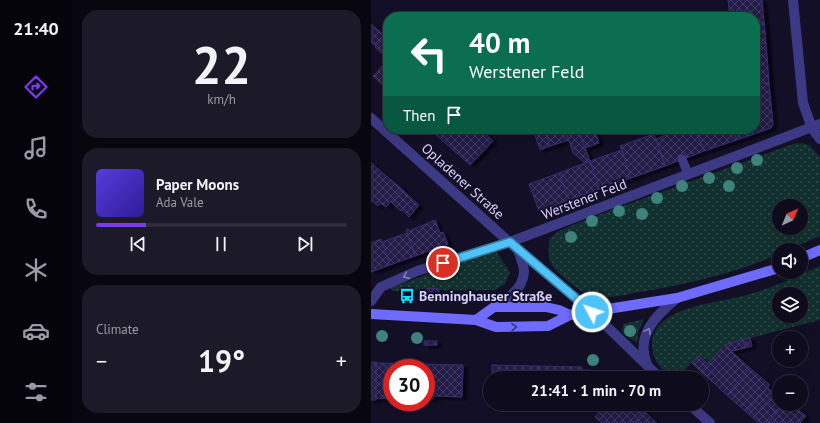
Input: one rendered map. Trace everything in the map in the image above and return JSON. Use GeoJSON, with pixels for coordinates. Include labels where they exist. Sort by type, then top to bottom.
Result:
{"type":"FeatureCollection","features":[{"type":"Feature","properties":{"kind":"main road"},"geometry":{"type":"LineString","coordinates":[[808,255],[820,250]]}},
{"type":"Feature","properties":{"kind":"main road"},"geometry":{"type":"LineString","coordinates":[[371,314],[476,320],[496,327],[538,326],[557,323],[570,315],[677,298],[772,270]]}},
{"type":"Feature","properties":{"kind":"main road"},"geometry":{"type":"LineString","coordinates":[[476,320],[494,307],[546,307],[559,310],[570,315]]}},
{"type":"Feature","properties":{"kind":"street"},"geometry":{"type":"LineString","coordinates":[[793,0],[803,103],[816,126],[820,139]]}},
{"type":"Feature","properties":{"kind":"street","name":"Opladener Straße"},"geometry":{"type":"LineString","coordinates":[[371,118],[383,129]]}},
{"type":"Feature","properties":{"kind":"street","name":"Werstener Feld"},"geometry":{"type":"LineString","coordinates":[[371,301],[381,287],[417,271],[510,242],[816,126]]}},
{"type":"Feature","properties":{"kind":"street","name":"Opladener Straße"},"geometry":{"type":"LineString","coordinates":[[389,134],[518,250],[592,312],[652,371]]}},
{"type":"Feature","properties":{"kind":"street","name":"Opladener Straße"},"geometry":{"type":"LineString","coordinates":[[494,307],[511,296],[522,280],[524,270],[518,250]]}},
{"type":"Feature","properties":{"kind":"street"},"geometry":{"type":"LineString","coordinates":[[648,368],[642,353],[643,342],[656,318],[677,298]]}},
{"type":"Feature","properties":{"kind":"street"},"geometry":{"type":"LineString","coordinates":[[697,411],[710,423]]}},
{"type":"Feature","properties":{"kind":"lane"},"geometry":{"type":"LineString","coordinates":[[682,159],[688,174]]}},
{"type":"Feature","properties":{"kind":"green space"},"geometry":{"type":"Polygon","coordinates":[[[801,143],[809,145],[820,157],[820,236],[804,243],[772,243],[772,257],[708,278],[610,297],[595,297],[584,293],[565,279],[550,262],[550,238],[559,231],[590,218],[793,144],[801,143]]]}},
{"type":"Feature","properties":{"kind":"green space"},"geometry":{"type":"Polygon","coordinates":[[[495,250],[510,272],[505,284],[495,290],[392,291],[390,288],[495,250]]]}},
{"type":"Feature","properties":{"kind":"green space"},"geometry":{"type":"Polygon","coordinates":[[[820,266],[820,320],[777,331],[772,331],[772,332],[727,344],[708,364],[699,356],[683,371],[665,371],[656,361],[653,352],[653,337],[659,325],[670,317],[699,305],[743,296],[763,290],[789,279],[808,279],[808,271],[820,266]]]}},
{"type":"Feature","properties":{"kind":"green space"},"geometry":{"type":"Polygon","coordinates":[[[644,319],[638,332],[637,343],[622,332],[623,324],[644,319]]]}},
{"type":"Feature","properties":{"kind":"building"},"geometry":{"type":"Polygon","coordinates":[[[728,0],[762,0],[766,43],[760,44],[760,12],[729,12],[728,0]]]}},
{"type":"Feature","properties":{"kind":"building"},"geometry":{"type":"Polygon","coordinates":[[[371,24],[383,34],[383,38],[376,46],[371,42],[371,24]]]}},
{"type":"Feature","properties":{"kind":"building"},"geometry":{"type":"Polygon","coordinates":[[[383,38],[383,51],[381,53],[375,47],[383,38]]]}},
{"type":"Feature","properties":{"kind":"building"},"geometry":{"type":"Polygon","coordinates":[[[766,43],[769,83],[760,84],[760,44],[766,43]]]}},
{"type":"Feature","properties":{"kind":"building"},"geometry":{"type":"Polygon","coordinates":[[[383,65],[383,85],[373,76],[383,65]]]}},
{"type":"Feature","properties":{"kind":"building"},"geometry":{"type":"Polygon","coordinates":[[[769,83],[773,124],[771,128],[760,132],[760,84],[769,83]]]}},
{"type":"Feature","properties":{"kind":"building"},"geometry":{"type":"Polygon","coordinates":[[[435,134],[485,134],[493,141],[470,165],[435,134]]]}},
{"type":"Feature","properties":{"kind":"building"},"geometry":{"type":"Polygon","coordinates":[[[535,134],[546,134],[550,146],[540,150],[535,134]]]}},
{"type":"Feature","properties":{"kind":"building"},"geometry":{"type":"Polygon","coordinates":[[[546,134],[567,134],[569,140],[550,146],[546,134]]]}},
{"type":"Feature","properties":{"kind":"building"},"geometry":{"type":"Polygon","coordinates":[[[567,134],[580,134],[590,161],[585,163],[573,153],[567,134]]]}},
{"type":"Feature","properties":{"kind":"building"},"geometry":{"type":"Polygon","coordinates":[[[580,134],[596,134],[599,143],[585,148],[580,134]]]}},
{"type":"Feature","properties":{"kind":"building"},"geometry":{"type":"Polygon","coordinates":[[[654,134],[665,166],[631,178],[620,146],[654,134]]]}},
{"type":"Feature","properties":{"kind":"building"},"geometry":{"type":"Polygon","coordinates":[[[664,134],[697,134],[704,151],[665,166],[656,139],[664,136],[664,134]]]}},
{"type":"Feature","properties":{"kind":"building"},"geometry":{"type":"Polygon","coordinates":[[[697,134],[734,134],[737,140],[704,151],[697,134]]]}},
{"type":"Feature","properties":{"kind":"building"},"geometry":{"type":"Polygon","coordinates":[[[735,134],[754,134],[737,140],[735,134]]]}},
{"type":"Feature","properties":{"kind":"building"},"geometry":{"type":"Polygon","coordinates":[[[622,150],[631,178],[600,189],[590,161],[622,150]]]}},
{"type":"Feature","properties":{"kind":"building"},"geometry":{"type":"Polygon","coordinates":[[[590,161],[600,189],[569,200],[559,173],[590,161]]]}},
{"type":"Feature","properties":{"kind":"building"},"geometry":{"type":"Polygon","coordinates":[[[371,163],[402,189],[386,207],[380,203],[378,206],[372,201],[371,202],[371,163]]]}},
{"type":"Feature","properties":{"kind":"building"},"geometry":{"type":"Polygon","coordinates":[[[559,173],[569,200],[539,211],[529,184],[559,173]]]}},
{"type":"Feature","properties":{"kind":"building"},"geometry":{"type":"Polygon","coordinates":[[[402,189],[412,199],[401,211],[391,202],[402,189]]]}},
{"type":"Feature","properties":{"kind":"building"},"geometry":{"type":"Polygon","coordinates":[[[412,199],[419,205],[409,217],[402,210],[412,199]]]}},
{"type":"Feature","properties":{"kind":"building"},"geometry":{"type":"Polygon","coordinates":[[[435,220],[440,233],[443,232],[448,244],[415,256],[406,230],[408,229],[409,231],[435,220]]]}},
{"type":"Feature","properties":{"kind":"building"},"geometry":{"type":"Polygon","coordinates":[[[407,233],[415,256],[390,265],[382,242],[407,233]]]}},
{"type":"Feature","properties":{"kind":"building"},"geometry":{"type":"Polygon","coordinates":[[[381,239],[390,265],[371,272],[371,243],[381,239]]]}},
{"type":"Feature","properties":{"kind":"building"},"geometry":{"type":"Polygon","coordinates":[[[427,288],[439,289],[439,294],[427,293],[427,288]]]}},
{"type":"Feature","properties":{"kind":"building"},"geometry":{"type":"Polygon","coordinates":[[[750,338],[752,346],[745,348],[743,339],[750,338]]]}},
{"type":"Feature","properties":{"kind":"building"},"geometry":{"type":"Polygon","coordinates":[[[743,339],[745,348],[732,351],[725,345],[743,339]]]}},
{"type":"Feature","properties":{"kind":"building"},"geometry":{"type":"Polygon","coordinates":[[[424,341],[437,341],[437,345],[424,345],[424,341]]]}},
{"type":"Feature","properties":{"kind":"building"},"geometry":{"type":"Polygon","coordinates":[[[725,345],[731,351],[709,375],[709,371],[702,371],[725,345]]]}},
{"type":"Feature","properties":{"kind":"building"},"geometry":{"type":"Polygon","coordinates":[[[731,351],[750,368],[727,395],[709,379],[709,375],[731,351]]]}},
{"type":"Feature","properties":{"kind":"building"},"geometry":{"type":"Polygon","coordinates":[[[699,356],[708,364],[702,371],[700,371],[692,363],[699,356]]]}},
{"type":"Feature","properties":{"kind":"building"},"geometry":{"type":"Polygon","coordinates":[[[371,362],[376,362],[376,400],[371,400],[371,362]]]}},
{"type":"Feature","properties":{"kind":"building"},"geometry":{"type":"Polygon","coordinates":[[[376,363],[383,363],[383,398],[376,398],[376,363]]]}},
{"type":"Feature","properties":{"kind":"building"},"geometry":{"type":"Polygon","coordinates":[[[435,364],[463,365],[462,397],[435,396],[435,364]]]}},
{"type":"Feature","properties":{"kind":"building"},"geometry":{"type":"Polygon","coordinates":[[[492,365],[537,366],[537,371],[492,371],[492,365]]]}},
{"type":"Feature","properties":{"kind":"building"},"geometry":{"type":"Polygon","coordinates":[[[537,366],[582,367],[582,371],[537,371],[537,366]]]}},
{"type":"Feature","properties":{"kind":"building"},"geometry":{"type":"Polygon","coordinates":[[[750,368],[770,385],[746,412],[727,395],[750,368]]]}},
{"type":"Feature","properties":{"kind":"building"},"geometry":{"type":"Polygon","coordinates":[[[768,388],[772,392],[772,396],[753,418],[746,412],[768,388]]]}},
{"type":"Feature","properties":{"kind":"building"},"geometry":{"type":"Polygon","coordinates":[[[772,396],[772,408],[766,403],[772,396]]]}},
{"type":"Feature","properties":{"kind":"building"},"geometry":{"type":"Polygon","coordinates":[[[766,403],[772,408],[772,411],[777,412],[768,423],[759,423],[753,418],[766,403]]]}},
{"type":"Feature","properties":{"kind":"building"},"geometry":{"type":"Polygon","coordinates":[[[600,411],[644,411],[634,423],[602,423],[595,417],[600,411]]]}},
{"type":"Feature","properties":{"kind":"building"},"geometry":{"type":"Polygon","coordinates":[[[644,411],[657,423],[634,423],[644,411]]]}},
{"type":"Feature","properties":{"kind":"building"},"geometry":{"type":"Polygon","coordinates":[[[778,411],[800,411],[806,416],[800,423],[768,423],[778,411]]]}},
{"type":"Feature","properties":{"kind":"place","name":"Benninghauser Straße"},"geometry":{"type":"Point","coordinates":[407,296]}},
{"type":"Feature","properties":{"kind":"route"},"geometry":{"type":"LineString","coordinates":[[443,263],[510,242],[592,312]]}}]}
